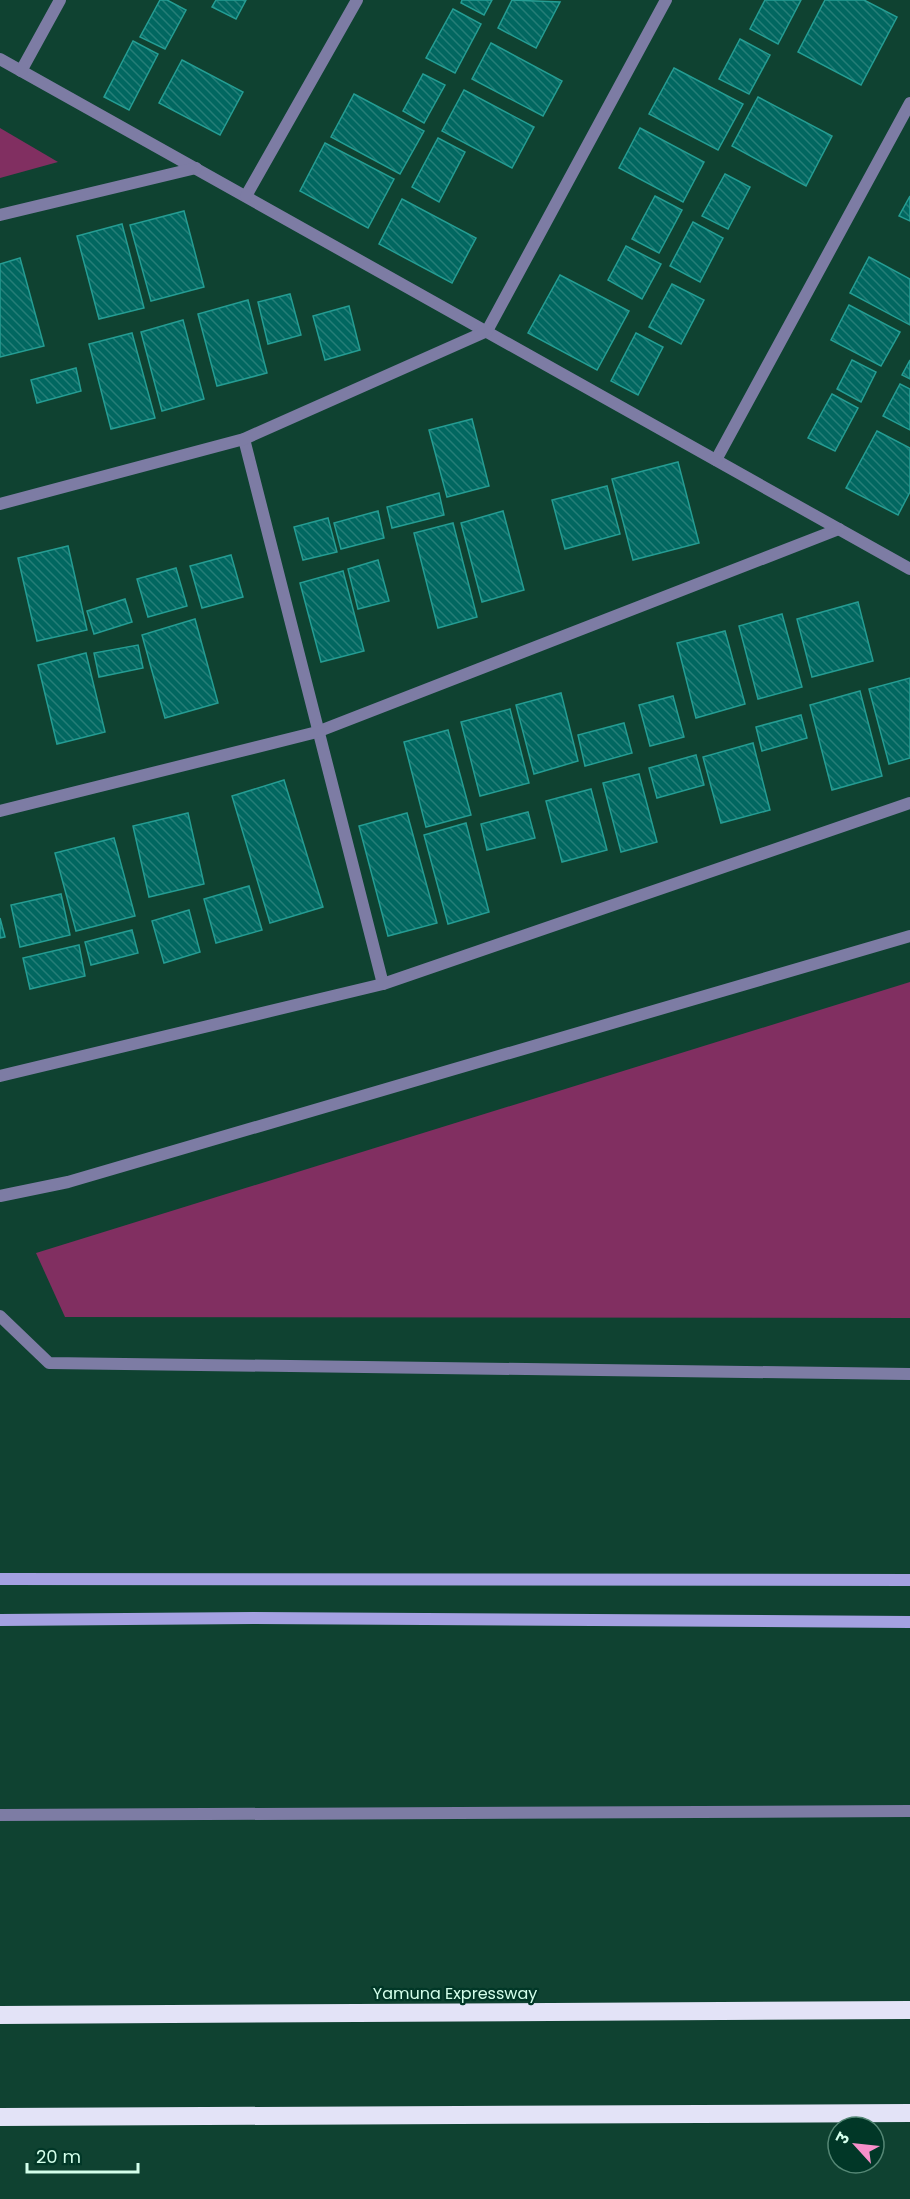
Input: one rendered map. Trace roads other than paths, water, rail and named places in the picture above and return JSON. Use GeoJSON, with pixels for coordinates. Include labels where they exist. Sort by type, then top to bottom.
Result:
{"type":"FeatureCollection","features":[{"type":"Feature","properties":{"kind":"highway","name":"Yamuna Expressway"},"geometry":{"type":"LineString","coordinates":[[0,2015],[910,2010]]}},
{"type":"Feature","properties":{"kind":"highway"},"geometry":{"type":"LineString","coordinates":[[0,2117],[910,2113]]}},
{"type":"Feature","properties":{"kind":"main road"},"geometry":{"type":"LineString","coordinates":[[0,1579],[910,1580]]}},
{"type":"Feature","properties":{"kind":"main road"},"geometry":{"type":"LineString","coordinates":[[0,1620],[253,1618],[910,1622]]}},
{"type":"Feature","properties":{"kind":"street"},"geometry":{"type":"LineString","coordinates":[[21,71],[60,0]]}},
{"type":"Feature","properties":{"kind":"street"},"geometry":{"type":"LineString","coordinates":[[246,196],[357,0]]}},
{"type":"Feature","properties":{"kind":"street"},"geometry":{"type":"LineString","coordinates":[[0,504],[244,439],[487,331],[666,0]]}},
{"type":"Feature","properties":{"kind":"street"},"geometry":{"type":"LineString","coordinates":[[0,59],[910,568]]}},
{"type":"Feature","properties":{"kind":"street"},"geometry":{"type":"LineString","coordinates":[[716,460],[910,103]]}},
{"type":"Feature","properties":{"kind":"street"},"geometry":{"type":"LineString","coordinates":[[0,215],[196,168]]}},
{"type":"Feature","properties":{"kind":"street"},"geometry":{"type":"LineString","coordinates":[[244,439],[383,984]]}},
{"type":"Feature","properties":{"kind":"street"},"geometry":{"type":"LineString","coordinates":[[0,811],[317,732],[839,529]]}},
{"type":"Feature","properties":{"kind":"street"},"geometry":{"type":"LineString","coordinates":[[0,1077],[383,984],[910,803]]}},
{"type":"Feature","properties":{"kind":"street"},"geometry":{"type":"LineString","coordinates":[[0,1196],[68,1182],[910,936]]}},
{"type":"Feature","properties":{"kind":"street"},"geometry":{"type":"LineString","coordinates":[[0,1316],[49,1363],[910,1374]]}},
{"type":"Feature","properties":{"kind":"street"},"geometry":{"type":"LineString","coordinates":[[0,1815],[910,1811]]}}]}
